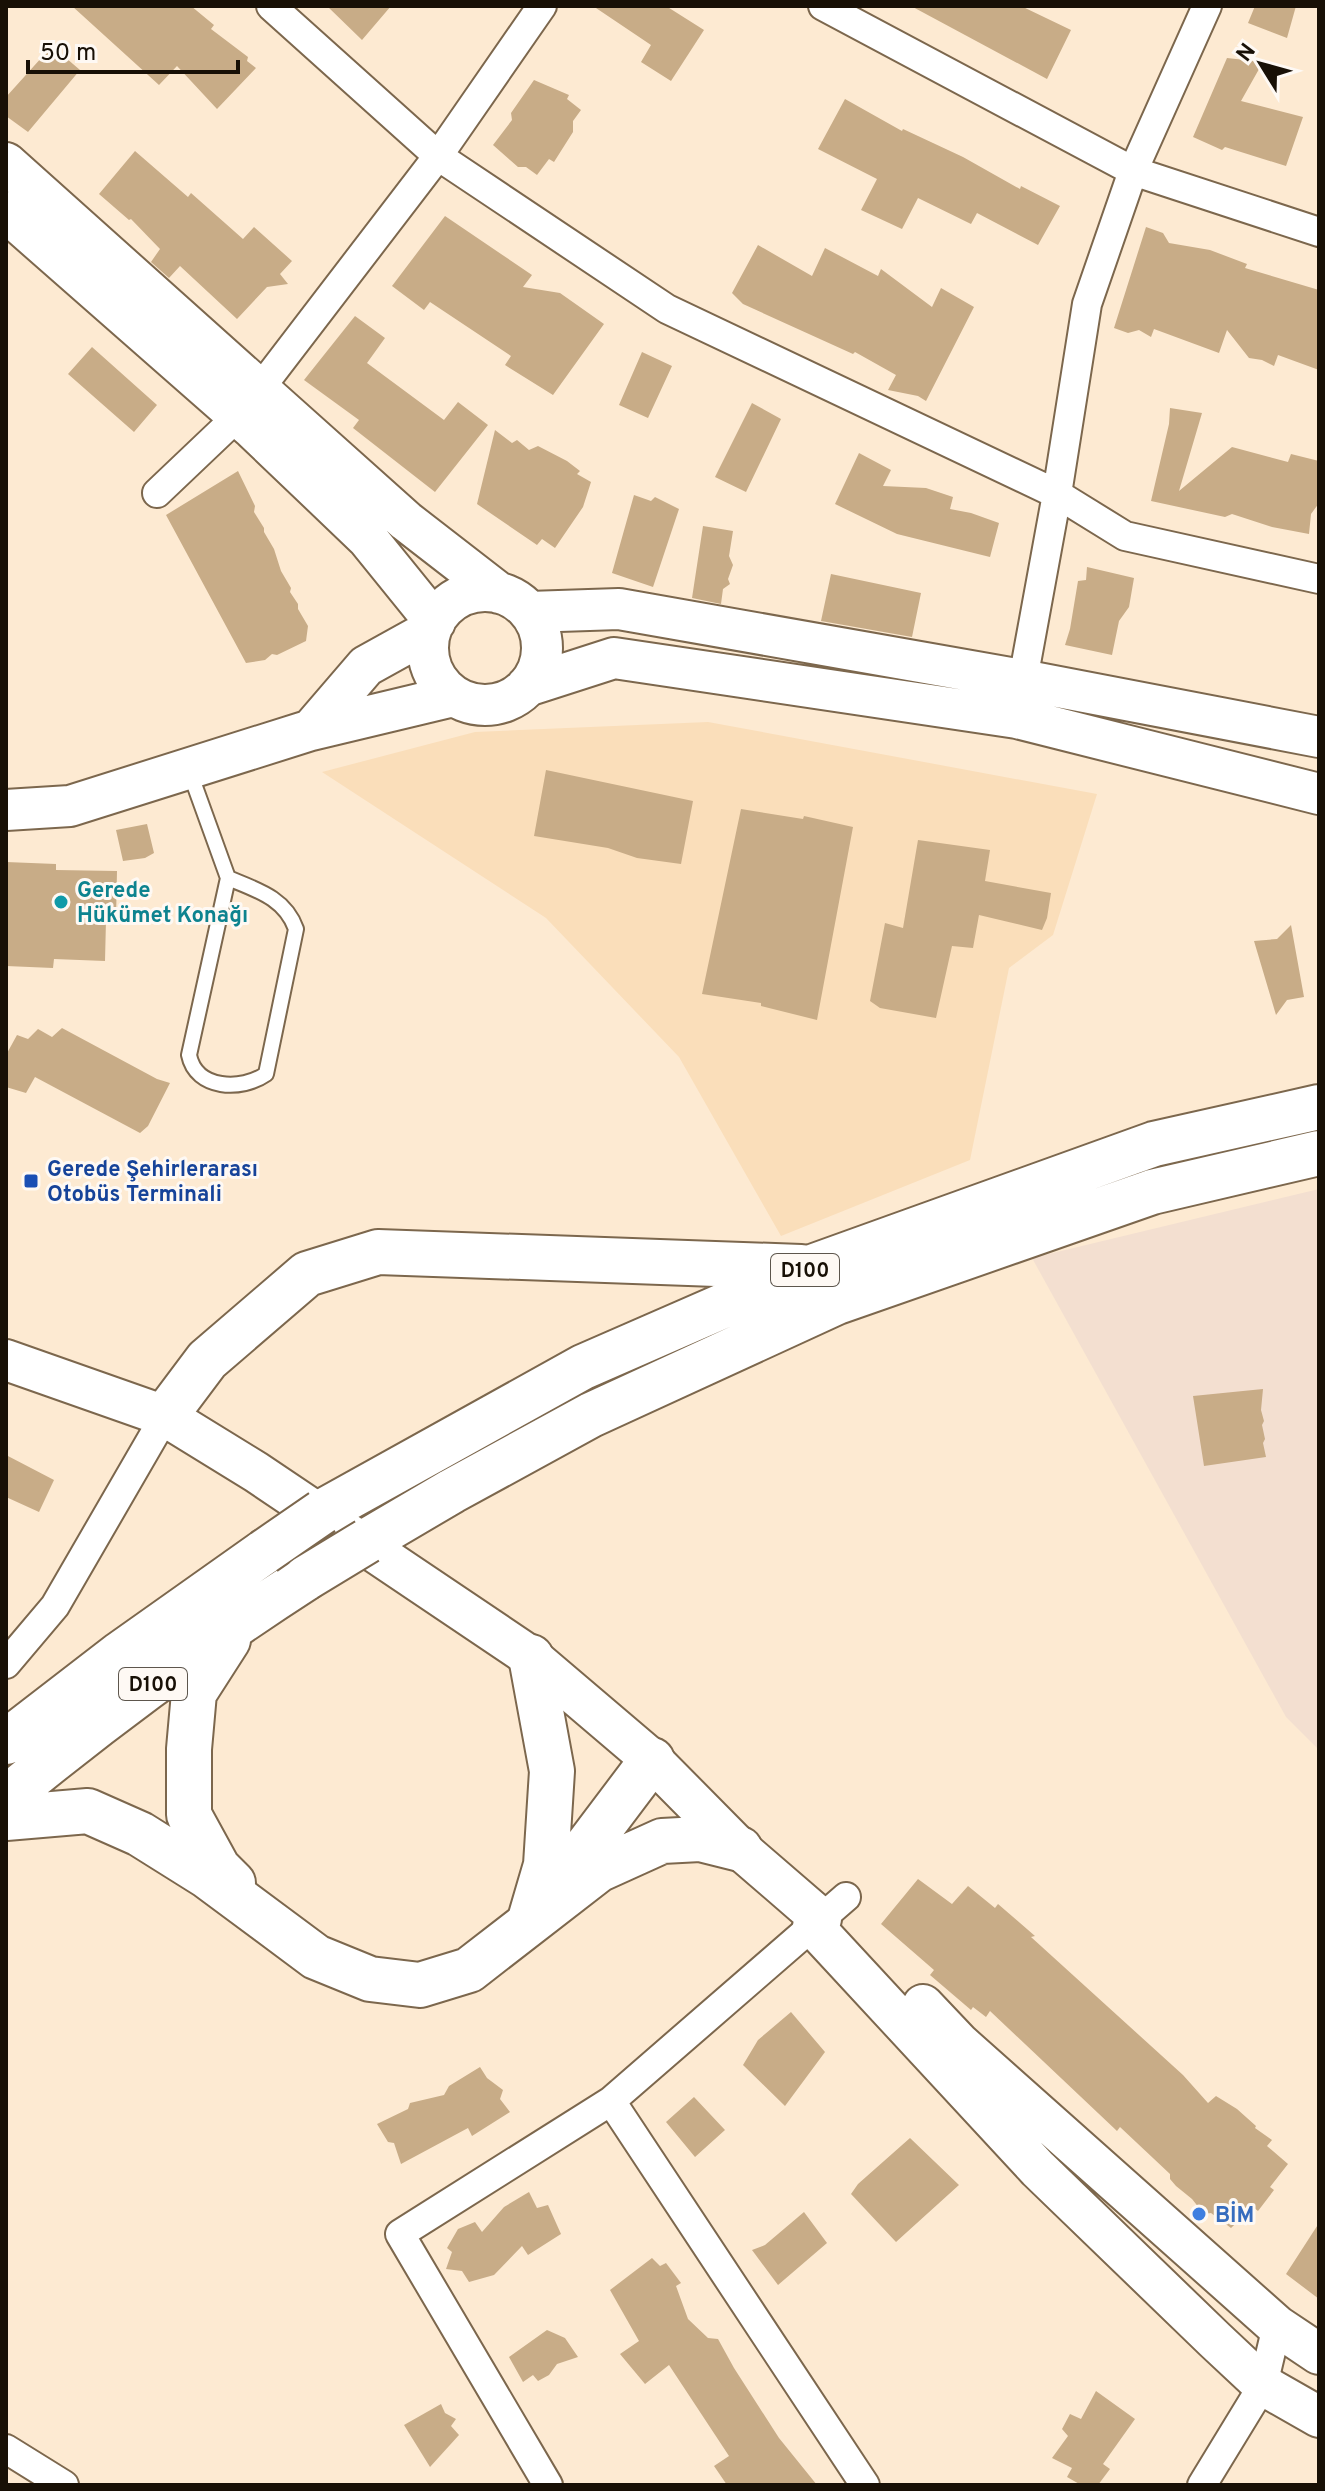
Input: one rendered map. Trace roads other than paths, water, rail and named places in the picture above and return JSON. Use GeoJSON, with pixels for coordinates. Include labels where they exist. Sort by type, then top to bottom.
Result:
{"type":"FeatureCollection","features":[{"type":"Feature","properties":{"kind":"highway","name":"D100"},"geometry":{"type":"LineString","coordinates":[[6,1742],[120,1654],[322,1512],[583,1367],[812,1267],[1154,1144],[1319,1107]]}},
{"type":"Feature","properties":{"kind":"highway","name":"D100"},"geometry":{"type":"LineString","coordinates":[[6,1798],[70,1745],[239,1621],[367,1541],[591,1415],[837,1302],[1152,1192],[1319,1153]]}},
{"type":"Feature","properties":{"kind":"highway"},"geometry":{"type":"LineString","coordinates":[[165,1416],[207,1360],[307,1274],[378,1252],[812,1267]]}},
{"type":"Feature","properties":{"kind":"highway"},"geometry":{"type":"LineString","coordinates":[[239,1621],[194,1693],[189,1749],[189,1815],[218,1868],[268,1919]]}},
{"type":"Feature","properties":{"kind":"highway"},"geometry":{"type":"LineString","coordinates":[[529,1923],[546,1865],[552,1771],[531,1657]]}},
{"type":"Feature","properties":{"kind":"highway"},"geometry":{"type":"LineString","coordinates":[[529,1923],[652,1760]]}},
{"type":"Feature","properties":{"kind":"highway"},"geometry":{"type":"LineString","coordinates":[[6,1818],[88,1811],[140,1834],[207,1876],[316,1957],[370,1979],[420,1985],[469,1970],[598,1870],[662,1841],[700,1839],[740,1849]]}},
{"type":"Feature","properties":{"kind":"street"},"geometry":{"type":"LineString","coordinates":[[271,6],[438,156],[667,309],[1057,494],[1125,536],[1319,579]]}},
{"type":"Feature","properties":{"kind":"street"},"geometry":{"type":"LineString","coordinates":[[157,493],[248,404],[438,156],[542,6]]}},
{"type":"Feature","properties":{"kind":"street"},"geometry":{"type":"LineString","coordinates":[[823,6],[1133,171],[1319,232]]}},
{"type":"Feature","properties":{"kind":"street"},"geometry":{"type":"LineString","coordinates":[[1017,718],[1087,304],[1133,171],[1207,6]]}},
{"type":"Feature","properties":{"kind":"street"},"geometry":{"type":"LineString","coordinates":[[6,163],[248,404],[367,538],[433,626],[428,649],[431,667],[440,684],[453,696],[468,703],[484,705],[515,697],[527,686],[539,665],[542,641],[537,626],[514,602],[248,404],[6,212]]}},
{"type":"Feature","properties":{"kind":"street"},"geometry":{"type":"LineString","coordinates":[[311,730],[366,666],[433,626],[450,603],[465,594],[482,591],[514,602],[619,609],[1022,680],[1319,737]]}},
{"type":"Feature","properties":{"kind":"street"},"geometry":{"type":"LineString","coordinates":[[527,686],[614,658],[1017,718],[1319,794]]}},
{"type":"Feature","properties":{"kind":"street"},"geometry":{"type":"LineString","coordinates":[[6,810],[70,806],[311,730],[453,696]]}},
{"type":"Feature","properties":{"kind":"street"},"geometry":{"type":"LineString","coordinates":[[6,1360],[165,1416],[256,1472],[531,1657],[652,1760],[740,1849],[828,1913],[959,2043],[1277,2326],[1319,2354]]}},
{"type":"Feature","properties":{"kind":"street"},"geometry":{"type":"LineString","coordinates":[[6,1664],[55,1606],[165,1416]]}},
{"type":"Feature","properties":{"kind":"street"},"geometry":{"type":"LineString","coordinates":[[548,2485],[400,2234],[611,2101],[828,1913]]}},
{"type":"Feature","properties":{"kind":"street"},"geometry":{"type":"LineString","coordinates":[[828,1913],[1038,2169],[1263,2385],[1319,2417]]}},
{"type":"Feature","properties":{"kind":"street"},"geometry":{"type":"LineString","coordinates":[[611,2101],[865,2485]]}},
{"type":"Feature","properties":{"kind":"street"},"geometry":{"type":"LineString","coordinates":[[1202,2485],[1263,2385],[1277,2326]]}},
{"type":"Feature","properties":{"kind":"street"},"geometry":{"type":"LineString","coordinates":[[6,2449],[64,2485]]}},
{"type":"Feature","properties":{"kind":"lane"},"geometry":{"type":"LineString","coordinates":[[188,769],[228,878],[189,1055],[191,1064],[224,1087],[253,1083],[266,1074],[296,929],[290,913],[267,894],[228,878]]}},
{"type":"Feature","properties":{"kind":"place","name":"Gerede Hükümet Konağı"},"geometry":{"type":"Point","coordinates":[61,902]}},
{"type":"Feature","properties":{"kind":"place","name":"Gerede Şehirlerarası Otobüs Terminali"},"geometry":{"type":"Point","coordinates":[31,1181]}},
{"type":"Feature","properties":{"kind":"place","name":"BİM"},"geometry":{"type":"Point","coordinates":[1199,2214]}}]}
